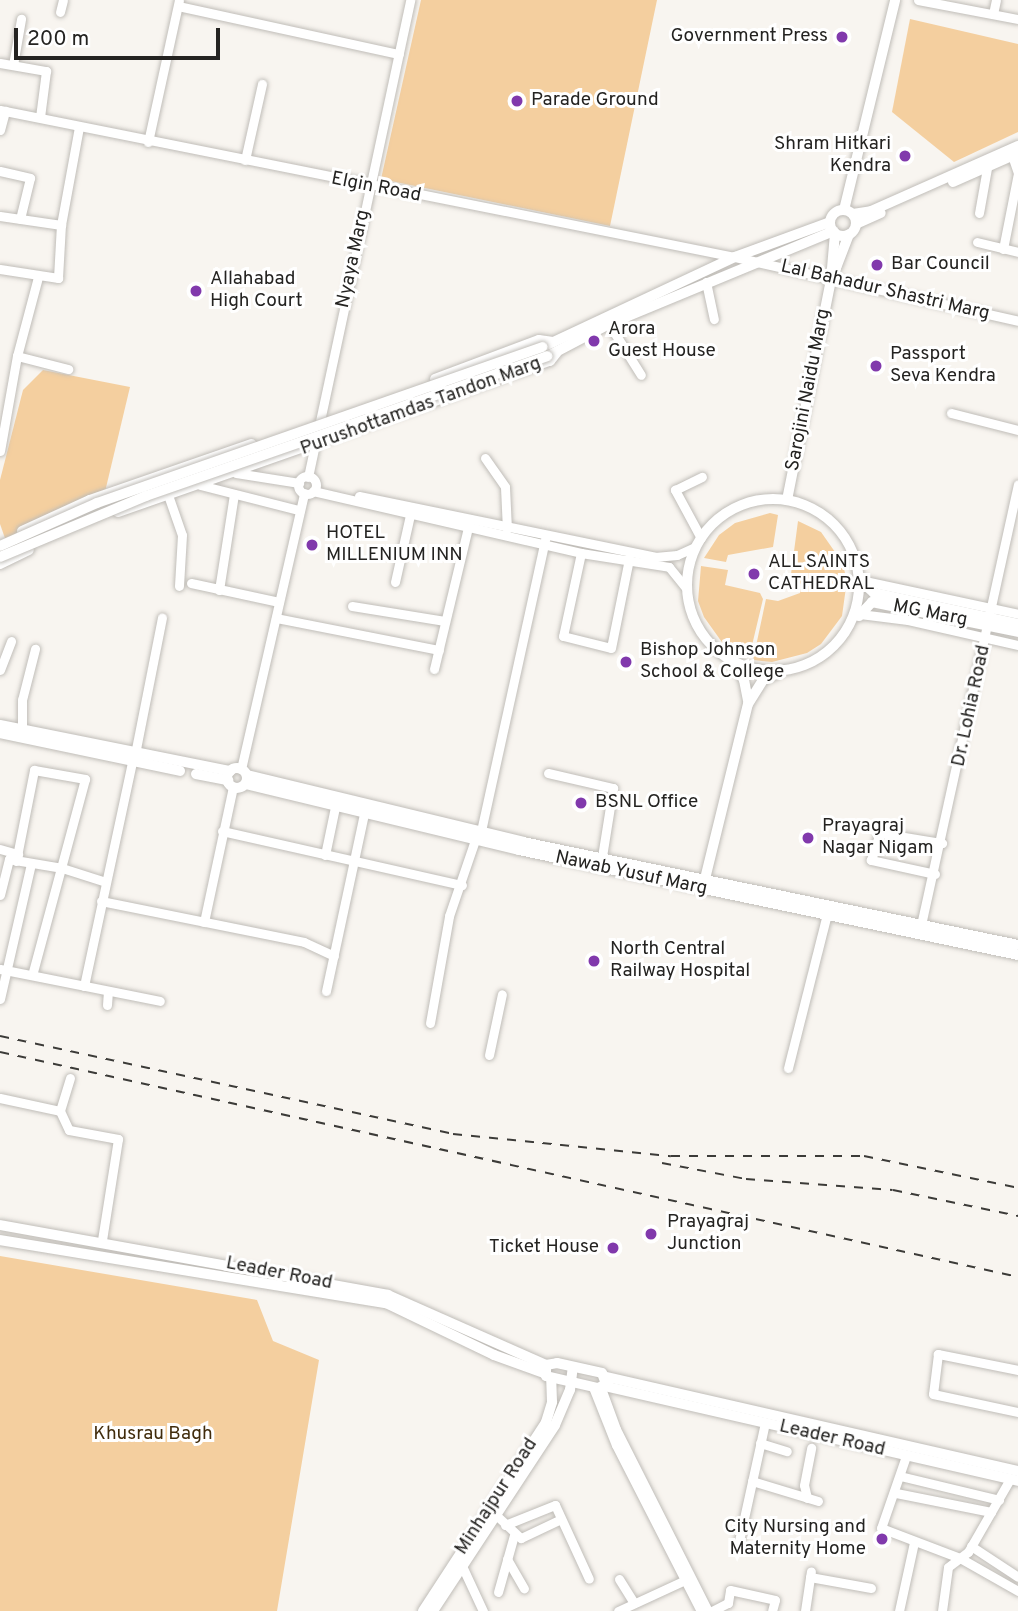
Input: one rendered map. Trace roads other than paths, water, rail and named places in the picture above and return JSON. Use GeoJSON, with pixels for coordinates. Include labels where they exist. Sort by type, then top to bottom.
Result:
{"type":"FeatureCollection","features":[{"type":"Feature","properties":{"kind":"main road"},"geometry":{"type":"LineString","coordinates":[[851,216],[895,0]]}},
{"type":"Feature","properties":{"kind":"main road"},"geometry":{"type":"LineString","coordinates":[[851,216],[987,168],[1016,152]]}},
{"type":"Feature","properties":{"kind":"main road"},"geometry":{"type":"LineString","coordinates":[[849,234],[833,229],[835,212],[851,216],[871,211],[1016,152]]}},
{"type":"Feature","properties":{"kind":"main road","name":"Sarojini Naidu Marg"},"geometry":{"type":"LineString","coordinates":[[831,280],[849,234],[851,216]]}},
{"type":"Feature","properties":{"kind":"main road","name":"Sarojini Naidu Marg"},"geometry":{"type":"LineString","coordinates":[[787,500],[831,280],[833,229]]}},
{"type":"Feature","properties":{"kind":"main road","name":"Purushottamdas Tandon Marg"},"geometry":{"type":"LineString","coordinates":[[550,349],[735,257],[833,229]]}},
{"type":"Feature","properties":{"kind":"main road","name":"Purushottamdas Tandon Marg"},"geometry":{"type":"LineString","coordinates":[[550,349],[752,261],[833,229]]}},
{"type":"Feature","properties":{"kind":"main road","name":"Purushottamdas Tandon Marg"},"geometry":{"type":"LineString","coordinates":[[1,541],[90,500],[318,421],[539,340],[550,349]]}},
{"type":"Feature","properties":{"kind":"main road"},"geometry":{"type":"LineString","coordinates":[[1,541],[110,498],[550,349]]}},
{"type":"Feature","properties":{"kind":"main road"},"geometry":{"type":"LineString","coordinates":[[0,557],[146,496],[550,349]]}},
{"type":"Feature","properties":{"kind":"main road","name":"Purushottamdas Tandon Marg"},"geometry":{"type":"LineString","coordinates":[[0,564],[92,521],[236,473],[550,361],[550,349]]}},
{"type":"Feature","properties":{"kind":"main road"},"geometry":{"type":"LineString","coordinates":[[703,886],[748,704],[748,691],[733,661],[700,630],[688,605],[686,588],[698,542],[720,517],[745,504],[787,500],[814,509],[837,527],[853,551],[860,580],[851,625]]}},
{"type":"Feature","properties":{"kind":"main road","name":"MG Marg"},"geometry":{"type":"LineString","coordinates":[[860,580],[874,593],[1018,624]]}},
{"type":"Feature","properties":{"kind":"main road","name":"MG Marg"},"geometry":{"type":"LineString","coordinates":[[860,614],[872,602],[991,617],[1018,632]]}},
{"type":"Feature","properties":{"kind":"main road"},"geometry":{"type":"LineString","coordinates":[[748,704],[763,680],[825,654],[860,614]]}},
{"type":"Feature","properties":{"kind":"main road"},"geometry":{"type":"LineString","coordinates":[[733,661],[754,669],[782,670]]}},
{"type":"Feature","properties":{"kind":"main road","name":"Nawab Yusuf Marg"},"geometry":{"type":"LineString","coordinates":[[0,725],[134,758]]}},
{"type":"Feature","properties":{"kind":"main road","name":"Nawab Yusuf Marg"},"geometry":{"type":"LineString","coordinates":[[0,733],[237,778],[703,886],[1018,955]]}},
{"type":"Feature","properties":{"kind":"main road","name":"Nawab Yusuf Marg"},"geometry":{"type":"LineString","coordinates":[[237,778],[364,814],[602,857],[703,886],[1018,945]]}},
{"type":"Feature","properties":{"kind":"main road","name":"Leader Road"},"geometry":{"type":"LineString","coordinates":[[0,1225],[102,1240],[376,1297]]}},
{"type":"Feature","properties":{"kind":"main road","name":"Leader Road"},"geometry":{"type":"LineString","coordinates":[[0,1240],[376,1297],[396,1297],[547,1372]]}},
{"type":"Feature","properties":{"kind":"main road"},"geometry":{"type":"LineString","coordinates":[[547,1372],[573,1367],[593,1371],[601,1385]]}},
{"type":"Feature","properties":{"kind":"main road","name":"Minhajpur Road"},"geometry":{"type":"LineString","coordinates":[[433,1611],[555,1425],[572,1382],[573,1367]]}},
{"type":"Feature","properties":{"kind":"main road"},"geometry":{"type":"LineString","coordinates":[[547,1372],[572,1382],[601,1385]]}},
{"type":"Feature","properties":{"kind":"main road","name":"Minhajpur Road"},"geometry":{"type":"LineString","coordinates":[[423,1611],[546,1422],[552,1402],[547,1372]]}},
{"type":"Feature","properties":{"kind":"main road","name":"Leader Road"},"geometry":{"type":"LineString","coordinates":[[601,1385],[906,1455],[1015,1477]]}},
{"type":"Feature","properties":{"kind":"main road","name":"Leader Road"},"geometry":{"type":"LineString","coordinates":[[601,1385],[1015,1477]]}},
{"type":"Feature","properties":{"kind":"street"},"geometry":{"type":"LineString","coordinates":[[60,12],[63,0]]}},
{"type":"Feature","properties":{"kind":"street","name":"Nyaya Marg"},"geometry":{"type":"LineString","coordinates":[[308,477],[410,0]]}},
{"type":"Feature","properties":{"kind":"street"},"geometry":{"type":"LineString","coordinates":[[918,0],[1018,19]]}},
{"type":"Feature","properties":{"kind":"street"},"geometry":{"type":"LineString","coordinates":[[993,14],[996,0]]}},
{"type":"Feature","properties":{"kind":"street"},"geometry":{"type":"LineString","coordinates":[[148,142],[179,3],[399,54]]}},
{"type":"Feature","properties":{"kind":"street"},"geometry":{"type":"LineString","coordinates":[[13,65],[21,19]]}},
{"type":"Feature","properties":{"kind":"street"},"geometry":{"type":"LineString","coordinates":[[0,63],[46,71],[40,117]]}},
{"type":"Feature","properties":{"kind":"street"},"geometry":{"type":"LineString","coordinates":[[245,160],[262,84]]}},
{"type":"Feature","properties":{"kind":"street"},"geometry":{"type":"LineString","coordinates":[[0,130],[3,110]]}},
{"type":"Feature","properties":{"kind":"street","name":"Elgin Road"},"geometry":{"type":"LineString","coordinates":[[3,110],[369,187],[752,261]]}},
{"type":"Feature","properties":{"kind":"street"},"geometry":{"type":"LineString","coordinates":[[0,269],[58,278],[61,225],[79,127]]}},
{"type":"Feature","properties":{"kind":"street"},"geometry":{"type":"LineString","coordinates":[[1003,249],[1018,173],[1016,152]]}},
{"type":"Feature","properties":{"kind":"street"},"geometry":{"type":"LineString","coordinates":[[979,213],[987,168]]}},
{"type":"Feature","properties":{"kind":"street"},"geometry":{"type":"LineString","coordinates":[[0,171],[30,178],[20,219]]}},
{"type":"Feature","properties":{"kind":"street"},"geometry":{"type":"LineString","coordinates":[[0,216],[61,225]]}},
{"type":"Feature","properties":{"kind":"street"},"geometry":{"type":"LineString","coordinates":[[977,242],[1018,252]]}},
{"type":"Feature","properties":{"kind":"street","name":"Lal Bahadur Shastri Marg"},"geometry":{"type":"LineString","coordinates":[[752,261],[1018,321]]}},
{"type":"Feature","properties":{"kind":"street"},"geometry":{"type":"LineString","coordinates":[[0,450],[17,356],[38,277]]}},
{"type":"Feature","properties":{"kind":"street"},"geometry":{"type":"LineString","coordinates":[[706,282],[714,318]]}},
{"type":"Feature","properties":{"kind":"street"},"geometry":{"type":"LineString","coordinates":[[609,324],[641,375]]}},
{"type":"Feature","properties":{"kind":"street"},"geometry":{"type":"LineString","coordinates":[[17,356],[68,369]]}},
{"type":"Feature","properties":{"kind":"street"},"geometry":{"type":"LineString","coordinates":[[951,413],[1018,430]]}},
{"type":"Feature","properties":{"kind":"street"},"geometry":{"type":"LineString","coordinates":[[485,458],[505,487],[507,529]]}},
{"type":"Feature","properties":{"kind":"street"},"geometry":{"type":"LineString","coordinates":[[236,473],[299,483],[311,490],[410,515],[507,529],[581,553],[630,557],[670,557],[698,542],[675,490],[702,477]]}},
{"type":"Feature","properties":{"kind":"street"},"geometry":{"type":"LineString","coordinates":[[204,922],[222,831],[276,618],[299,510],[311,490],[308,477],[299,483]]}},
{"type":"Feature","properties":{"kind":"street"},"geometry":{"type":"LineString","coordinates":[[200,485],[299,510]]}},
{"type":"Feature","properties":{"kind":"street","name":"Dr. Lohia Road"},"geometry":{"type":"LineString","coordinates":[[922,925],[1015,516],[1018,485]]}},
{"type":"Feature","properties":{"kind":"street"},"geometry":{"type":"LineString","coordinates":[[311,490],[669,567],[686,588]]}},
{"type":"Feature","properties":{"kind":"street"},"geometry":{"type":"LineString","coordinates":[[219,590],[234,494]]}},
{"type":"Feature","properties":{"kind":"street"},"geometry":{"type":"LineString","coordinates":[[169,495],[182,535],[179,586]]}},
{"type":"Feature","properties":{"kind":"street"},"geometry":{"type":"LineString","coordinates":[[395,582],[410,515]]}},
{"type":"Feature","properties":{"kind":"street"},"geometry":{"type":"LineString","coordinates":[[434,669],[469,524]]}},
{"type":"Feature","properties":{"kind":"street"},"geometry":{"type":"LineString","coordinates":[[430,1023],[450,916],[478,835],[545,540]]}},
{"type":"Feature","properties":{"kind":"street"},"geometry":{"type":"LineString","coordinates":[[1,541],[12,558]]}},
{"type":"Feature","properties":{"kind":"street"},"geometry":{"type":"LineString","coordinates":[[581,553],[563,636],[611,648],[630,557]]}},
{"type":"Feature","properties":{"kind":"street"},"geometry":{"type":"LineString","coordinates":[[191,583],[279,602]]}},
{"type":"Feature","properties":{"kind":"street"},"geometry":{"type":"LineString","coordinates":[[352,606],[445,621]]}},
{"type":"Feature","properties":{"kind":"street"},"geometry":{"type":"LineString","coordinates":[[860,614],[1018,645]]}},
{"type":"Feature","properties":{"kind":"street"},"geometry":{"type":"LineString","coordinates":[[991,617],[1018,614]]}},
{"type":"Feature","properties":{"kind":"street"},"geometry":{"type":"LineString","coordinates":[[84,986],[162,618]]}},
{"type":"Feature","properties":{"kind":"street"},"geometry":{"type":"LineString","coordinates":[[276,618],[439,650]]}},
{"type":"Feature","properties":{"kind":"street"},"geometry":{"type":"LineString","coordinates":[[0,670],[11,641]]}},
{"type":"Feature","properties":{"kind":"street"},"geometry":{"type":"LineString","coordinates":[[22,729],[22,700],[35,649]]}},
{"type":"Feature","properties":{"kind":"street"},"geometry":{"type":"LineString","coordinates":[[17,858],[34,770],[85,779],[32,975]]}},
{"type":"Feature","properties":{"kind":"street"},"geometry":{"type":"LineString","coordinates":[[548,773],[614,788],[602,857]]}},
{"type":"Feature","properties":{"kind":"street"},"geometry":{"type":"LineString","coordinates":[[325,855],[335,807]]}},
{"type":"Feature","properties":{"kind":"street"},"geometry":{"type":"LineString","coordinates":[[326,991],[364,814]]}},
{"type":"Feature","properties":{"kind":"street"},"geometry":{"type":"LineString","coordinates":[[222,831],[462,885]]}},
{"type":"Feature","properties":{"kind":"street"},"geometry":{"type":"LineString","coordinates":[[935,874],[871,860],[880,833],[942,843]]}},
{"type":"Feature","properties":{"kind":"street"},"geometry":{"type":"LineString","coordinates":[[0,849],[31,864],[62,868],[106,882]]}},
{"type":"Feature","properties":{"kind":"street"},"geometry":{"type":"LineString","coordinates":[[0,895],[9,859],[17,858]]}},
{"type":"Feature","properties":{"kind":"street"},"geometry":{"type":"LineString","coordinates":[[0,999],[3,970],[31,864]]}},
{"type":"Feature","properties":{"kind":"street"},"geometry":{"type":"LineString","coordinates":[[101,901],[304,942],[334,956]]}},
{"type":"Feature","properties":{"kind":"street"},"geometry":{"type":"LineString","coordinates":[[789,1068],[827,914]]}},
{"type":"Feature","properties":{"kind":"street"},"geometry":{"type":"LineString","coordinates":[[3,970],[160,1002]]}},
{"type":"Feature","properties":{"kind":"street"},"geometry":{"type":"LineString","coordinates":[[107,1005],[108,991]]}},
{"type":"Feature","properties":{"kind":"street"},"geometry":{"type":"LineString","coordinates":[[489,1055],[502,994]]}},
{"type":"Feature","properties":{"kind":"street"},"geometry":{"type":"LineString","coordinates":[[70,1078],[61,1111],[69,1129],[118,1139],[102,1240]]}},
{"type":"Feature","properties":{"kind":"street"},"geometry":{"type":"LineString","coordinates":[[0,1098],[61,1111]]}},
{"type":"Feature","properties":{"kind":"street"},"geometry":{"type":"LineString","coordinates":[[1018,1370],[938,1354],[933,1394],[1018,1412]]}},
{"type":"Feature","properties":{"kind":"street"},"geometry":{"type":"LineString","coordinates":[[601,1385],[615,1445],[701,1611]]}},
{"type":"Feature","properties":{"kind":"street"},"geometry":{"type":"LineString","coordinates":[[601,1385],[616,1429],[710,1611],[728,1603],[730,1590],[775,1600],[772,1611]]}},
{"type":"Feature","properties":{"kind":"street"},"geometry":{"type":"LineString","coordinates":[[739,1541],[765,1423]]}},
{"type":"Feature","properties":{"kind":"street"},"geometry":{"type":"LineString","coordinates":[[760,1443],[787,1451]]}},
{"type":"Feature","properties":{"kind":"street"},"geometry":{"type":"LineString","coordinates":[[807,1498],[804,1485],[811,1448]]}},
{"type":"Feature","properties":{"kind":"street"},"geometry":{"type":"LineString","coordinates":[[906,1455],[881,1528],[960,1558],[1018,1591]]}},
{"type":"Feature","properties":{"kind":"street"},"geometry":{"type":"LineString","coordinates":[[900,1475],[999,1500]]}},
{"type":"Feature","properties":{"kind":"street"},"geometry":{"type":"LineString","coordinates":[[942,1611],[948,1567],[971,1546],[1015,1477]]}},
{"type":"Feature","properties":{"kind":"street"},"geometry":{"type":"LineString","coordinates":[[752,1481],[818,1502]]}},
{"type":"Feature","properties":{"kind":"street"},"geometry":{"type":"LineString","coordinates":[[947,1504],[951,1486]]}},
{"type":"Feature","properties":{"kind":"street"},"geometry":{"type":"LineString","coordinates":[[895,1493],[991,1512]]}},
{"type":"Feature","properties":{"kind":"street"},"geometry":{"type":"LineString","coordinates":[[505,1525],[555,1505],[559,1520]]}},
{"type":"Feature","properties":{"kind":"street"},"geometry":{"type":"LineString","coordinates":[[496,1515],[514,1535],[522,1538],[559,1520],[566,1520],[589,1579]]}},
{"type":"Feature","properties":{"kind":"street"},"geometry":{"type":"LineString","coordinates":[[498,1592],[514,1535]]}},
{"type":"Feature","properties":{"kind":"street"},"geometry":{"type":"LineString","coordinates":[[899,1611],[914,1542]]}},
{"type":"Feature","properties":{"kind":"street"},"geometry":{"type":"LineString","coordinates":[[971,1546],[1018,1577]]}},
{"type":"Feature","properties":{"kind":"street"},"geometry":{"type":"LineString","coordinates":[[507,1559],[524,1588]]}},
{"type":"Feature","properties":{"kind":"street"},"geometry":{"type":"LineString","coordinates":[[462,1566],[484,1611]]}},
{"type":"Feature","properties":{"kind":"street"},"geometry":{"type":"LineString","coordinates":[[805,1611],[811,1574],[871,1588]]}},
{"type":"Feature","properties":{"kind":"street"},"geometry":{"type":"LineString","coordinates":[[619,1579],[634,1603]]}},
{"type":"Feature","properties":{"kind":"street"},"geometry":{"type":"LineString","coordinates":[[618,1611],[685,1580]]}},
{"type":"Feature","properties":{"kind":"railway"},"geometry":{"type":"LineString","coordinates":[[0,1036],[453,1134],[671,1156],[864,1156],[1018,1188]]}},
{"type":"Feature","properties":{"kind":"railway"},"geometry":{"type":"LineString","coordinates":[[0,1052],[1018,1277]]}},
{"type":"Feature","properties":{"kind":"railway"},"geometry":{"type":"LineString","coordinates":[[662,1163],[746,1179],[893,1190],[1018,1216]]}},
{"type":"Feature","properties":{"kind":"place","name":"Government Press"},"geometry":{"type":"Point","coordinates":[842,37]}},
{"type":"Feature","properties":{"kind":"place","name":"Parade Ground"},"geometry":{"type":"Point","coordinates":[517,101]}},
{"type":"Feature","properties":{"kind":"place","name":"Shram Hitkari Kendra"},"geometry":{"type":"Point","coordinates":[905,156]}},
{"type":"Feature","properties":{"kind":"place","name":"Bar Council"},"geometry":{"type":"Point","coordinates":[877,265]}},
{"type":"Feature","properties":{"kind":"place","name":"Allahabad High Court"},"geometry":{"type":"Point","coordinates":[196,291]}},
{"type":"Feature","properties":{"kind":"place","name":"Arora Guest House"},"geometry":{"type":"Point","coordinates":[594,341]}},
{"type":"Feature","properties":{"kind":"place","name":"Passport Seva Kendra"},"geometry":{"type":"Point","coordinates":[876,366]}},
{"type":"Feature","properties":{"kind":"place","name":"HOTEL MILLENIUM INN"},"geometry":{"type":"Point","coordinates":[312,545]}},
{"type":"Feature","properties":{"kind":"place","name":"ALL SAINTS CATHEDRAL"},"geometry":{"type":"Point","coordinates":[754,574]}},
{"type":"Feature","properties":{"kind":"place","name":"Bishop Johnson School & College"},"geometry":{"type":"Point","coordinates":[626,662]}},
{"type":"Feature","properties":{"kind":"place","name":"BSNL Office"},"geometry":{"type":"Point","coordinates":[581,803]}},
{"type":"Feature","properties":{"kind":"place","name":"Prayagraj Nagar Nigam"},"geometry":{"type":"Point","coordinates":[808,838]}},
{"type":"Feature","properties":{"kind":"place","name":"North Central Railway Hospital"},"geometry":{"type":"Point","coordinates":[594,961]}},
{"type":"Feature","properties":{"kind":"place","name":"Prayagraj Junction"},"geometry":{"type":"Point","coordinates":[651,1234]}},
{"type":"Feature","properties":{"kind":"place","name":"Ticket House"},"geometry":{"type":"Point","coordinates":[613,1248]}},
{"type":"Feature","properties":{"kind":"place","name":"City Nursing and Maternity Home"},"geometry":{"type":"Point","coordinates":[882,1539]}},
{"type":"Feature","properties":{"kind":"park label","name":"Khusrau Bagh"},"geometry":{"type":"Point","coordinates":[153,1435]}}]}
